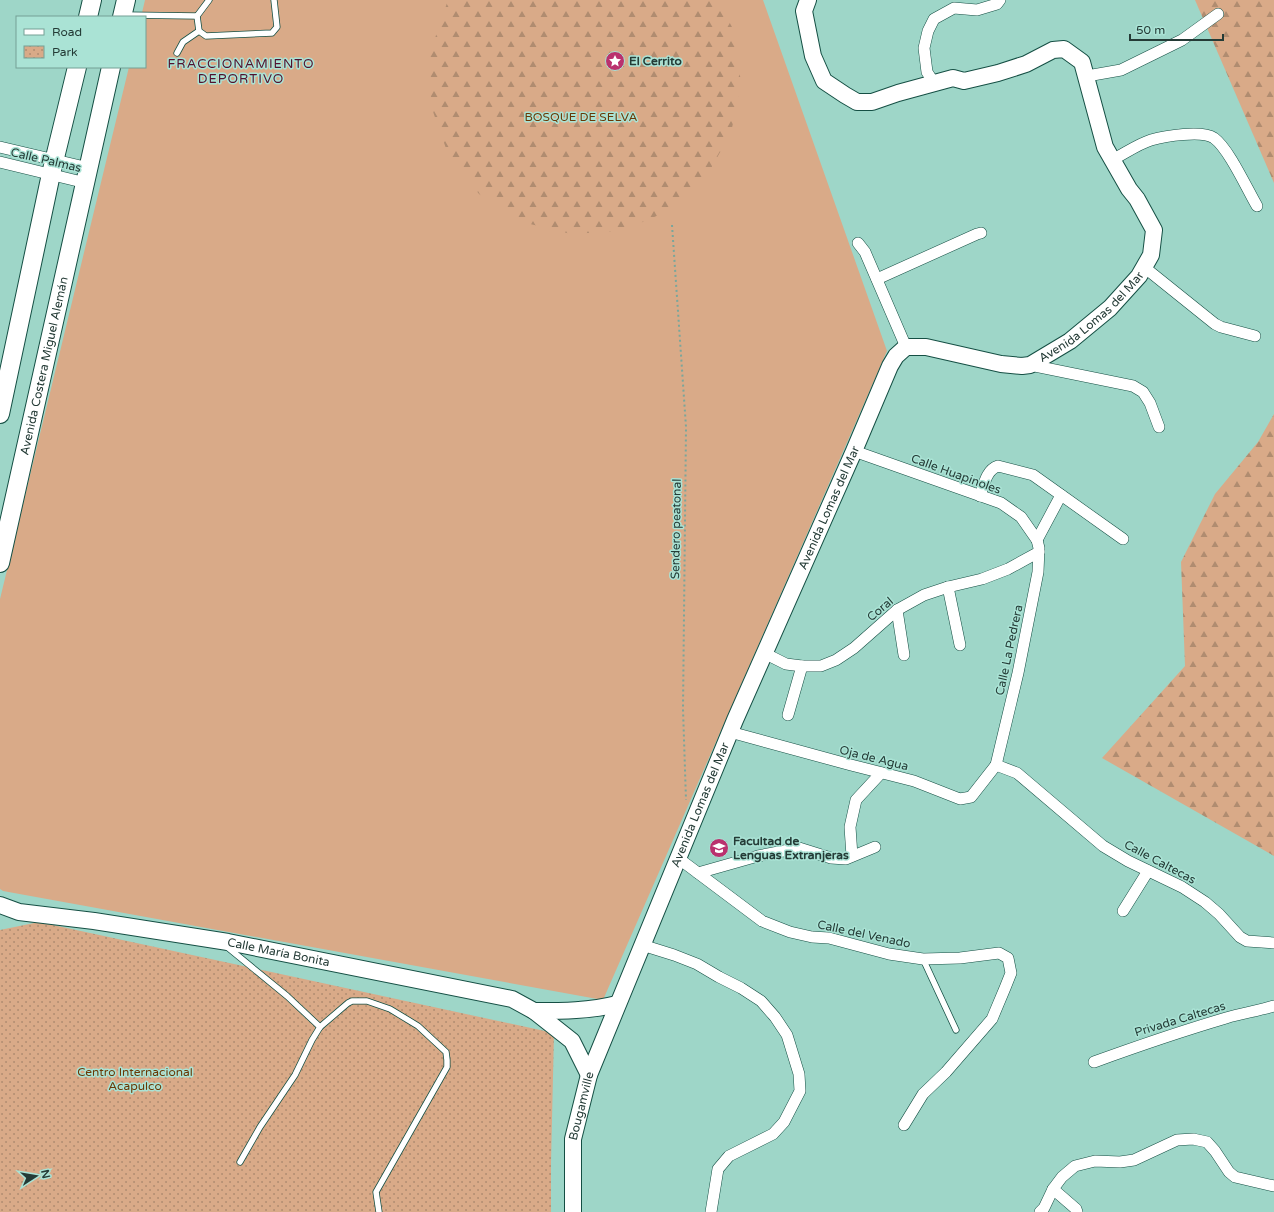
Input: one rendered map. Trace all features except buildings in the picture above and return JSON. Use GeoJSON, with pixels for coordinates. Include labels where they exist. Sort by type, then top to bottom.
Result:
{"type":"FeatureCollection","features":[{"type":"Feature","properties":{"kind":"main road"},"geometry":{"type":"LineString","coordinates":[[88,16],[92,0]]}},
{"type":"Feature","properties":{"kind":"main road","name":"Avenida Lomas del Mar"},"geometry":{"type":"LineString","coordinates":[[617,1004],[730,732],[890,366],[896,356],[906,347],[926,347],[1000,364],[1022,366],[1030,365],[1070,341],[1110,308],[1139,276],[1151,255],[1154,230],[1105,147],[1082,62],[1064,49],[1053,50],[1026,64],[998,74],[964,81],[954,78],[872,102],[857,102],[824,81],[812,56],[804,11],[808,0]]}},
{"type":"Feature","properties":{"kind":"main road"},"geometry":{"type":"LineString","coordinates":[[0,414],[53,167],[77,68]]}},
{"type":"Feature","properties":{"kind":"main road","name":"Avenida Costera Miguel Alemán"},"geometry":{"type":"LineString","coordinates":[[0,563],[111,68]]}},
{"type":"Feature","properties":{"kind":"main road","name":"Calle María Bonita"},"geometry":{"type":"LineString","coordinates":[[0,905],[19,912],[94,921],[220,941],[512,999],[534,1012],[572,1041],[589,1075]]}},
{"type":"Feature","properties":{"kind":"main road","name":"Calle María Bonita"},"geometry":{"type":"LineString","coordinates":[[0,916],[19,912]]}},
{"type":"Feature","properties":{"kind":"main road"},"geometry":{"type":"LineString","coordinates":[[534,1012],[585,1010],[617,1004]]}},
{"type":"Feature","properties":{"kind":"main road","name":"Bougamville"},"geometry":{"type":"LineString","coordinates":[[573,1212],[573,1139],[589,1075],[617,1004]]}},
{"type":"Feature","properties":{"kind":"street"},"geometry":{"type":"LineString","coordinates":[[934,83],[927,72],[924,48],[928,31],[934,19],[954,8],[977,10],[997,4],[1000,0]]}},
{"type":"Feature","properties":{"kind":"street"},"geometry":{"type":"LineString","coordinates":[[1087,76],[1121,70],[1182,40],[1218,14]]}},
{"type":"Feature","properties":{"kind":"street"},"geometry":{"type":"LineString","coordinates":[[1112,160],[1150,140],[1180,135],[1204,135],[1214,138],[1226,150],[1257,206]]}},
{"type":"Feature","properties":{"kind":"street","name":"Calle Palmas"},"geometry":{"type":"LineString","coordinates":[[0,147],[53,167],[87,176]]}},
{"type":"Feature","properties":{"kind":"street","name":"Calle Palmas"},"geometry":{"type":"LineString","coordinates":[[0,162],[53,167]]}},
{"type":"Feature","properties":{"kind":"street"},"geometry":{"type":"LineString","coordinates":[[877,280],[982,233]]}},
{"type":"Feature","properties":{"kind":"street"},"geometry":{"type":"LineString","coordinates":[[858,243],[865,252],[906,347]]}},
{"type":"Feature","properties":{"kind":"street"},"geometry":{"type":"LineString","coordinates":[[1144,267],[1215,324],[1255,336]]}},
{"type":"Feature","properties":{"kind":"street"},"geometry":{"type":"LineString","coordinates":[[1030,365],[1133,386],[1143,392],[1150,403],[1159,427]]}},
{"type":"Feature","properties":{"kind":"street","name":"Calle Huapinoles"},"geometry":{"type":"LineString","coordinates":[[854,451],[1001,504],[1021,517],[1037,540]]}},
{"type":"Feature","properties":{"kind":"street"},"geometry":{"type":"LineString","coordinates":[[980,496],[992,468],[998,466],[1033,475],[1123,539]]}},
{"type":"Feature","properties":{"kind":"street"},"geometry":{"type":"LineString","coordinates":[[1037,540],[1061,495]]}},
{"type":"Feature","properties":{"kind":"street","name":"Calle La Pedrera"},"geometry":{"type":"LineString","coordinates":[[996,765],[1018,673],[1038,572],[1039,552],[1037,540]]}},
{"type":"Feature","properties":{"kind":"street","name":"Coral"},"geometry":{"type":"LineString","coordinates":[[764,654],[786,664],[821,666],[836,660],[854,648],[897,610],[924,595],[948,587],[982,579],[1008,570],[1039,552]]}},
{"type":"Feature","properties":{"kind":"street"},"geometry":{"type":"LineString","coordinates":[[948,587],[960,645]]}},
{"type":"Feature","properties":{"kind":"street"},"geometry":{"type":"LineString","coordinates":[[897,610],[904,655]]}},
{"type":"Feature","properties":{"kind":"street"},"geometry":{"type":"LineString","coordinates":[[788,715],[802,666]]}},
{"type":"Feature","properties":{"kind":"street","name":"Oja de Agua"},"geometry":{"type":"LineString","coordinates":[[730,732],[914,781],[960,799],[971,796],[996,765]]}},
{"type":"Feature","properties":{"kind":"street","name":"Calle Caltecas"},"geometry":{"type":"LineString","coordinates":[[996,765],[1017,773],[1103,846],[1128,861],[1182,887],[1205,902],[1219,914],[1240,937],[1247,941],[1274,943]]}},
{"type":"Feature","properties":{"kind":"street"},"geometry":{"type":"LineString","coordinates":[[852,856],[850,827],[856,800],[881,773]]}},
{"type":"Feature","properties":{"kind":"street"},"geometry":{"type":"LineString","coordinates":[[698,873],[758,856],[798,848],[831,858],[846,859],[875,847]]}},
{"type":"Feature","properties":{"kind":"street","name":"Calle del Venado"},"geometry":{"type":"LineString","coordinates":[[678,858],[762,921],[790,932],[812,937],[829,938],[889,954],[922,959],[960,958],[999,953],[1008,958],[1010,973],[992,1019],[946,1072],[923,1094],[904,1125]]}},
{"type":"Feature","properties":{"kind":"street"},"geometry":{"type":"LineString","coordinates":[[1124,911],[1148,871]]}},
{"type":"Feature","properties":{"kind":"street"},"geometry":{"type":"LineString","coordinates":[[642,945],[674,954],[697,964],[761,1001],[788,1035],[799,1074],[800,1091],[784,1122],[773,1134],[729,1156],[718,1169],[711,1212]]}},
{"type":"Feature","properties":{"kind":"street","name":"Privada Caltecas"},"geometry":{"type":"LineString","coordinates":[[1094,1062],[1228,1017],[1256,1012],[1274,1006]]}},
{"type":"Feature","properties":{"kind":"street"},"geometry":{"type":"LineString","coordinates":[[1040,1212],[1044,1208],[1053,1189],[1062,1177],[1075,1166],[1095,1161],[1120,1162],[1134,1160],[1177,1140],[1193,1138],[1207,1142],[1215,1150],[1229,1172],[1235,1177],[1274,1186]]}},
{"type":"Feature","properties":{"kind":"street"},"geometry":{"type":"LineString","coordinates":[[1053,1189],[1076,1209],[1077,1212]]}},
{"type":"Feature","properties":{"kind":"lane"},"geometry":{"type":"LineString","coordinates":[[208,0],[197,16],[200,31],[206,36],[272,33],[277,27],[274,0]]}},
{"type":"Feature","properties":{"kind":"lane"},"geometry":{"type":"LineString","coordinates":[[124,11],[197,16]]}},
{"type":"Feature","properties":{"kind":"lane"},"geometry":{"type":"LineString","coordinates":[[177,53],[183,42],[200,31]]}},
{"type":"Feature","properties":{"kind":"lane"},"geometry":{"type":"LineString","coordinates":[[220,941],[287,996],[320,1027]]}},
{"type":"Feature","properties":{"kind":"lane"},"geometry":{"type":"LineString","coordinates":[[922,959],[956,1030]]}},
{"type":"Feature","properties":{"kind":"lane"},"geometry":{"type":"LineString","coordinates":[[240,1162],[260,1127],[295,1075],[320,1027],[352,1001],[367,1001],[390,1009],[418,1026],[446,1052],[447,1067],[376,1192],[379,1212]]}},
{"type":"Feature","properties":{"kind":"path","name":"Sendero peatonal"},"geometry":{"type":"LineString","coordinates":[[672,226],[686,427],[683,709],[687,803]]}},
{"type":"Feature","properties":{"kind":"green space"},"geometry":{"type":"Polygon","coordinates":[[[145,0],[763,0],[887,351],[603,1000],[3,891],[0,889],[0,599],[129,68],[146,68],[146,16],[141,16],[145,0]]]}},
{"type":"Feature","properties":{"kind":"green space","name":"BOSQUE DE SELVA"},"geometry":{"type":"Polygon","coordinates":[[[449,0],[718,0],[734,31],[741,83],[731,133],[706,177],[668,211],[622,231],[571,234],[522,222],[479,194],[448,154],[431,106],[430,53],[449,0]]]}},
{"type":"Feature","properties":{"kind":"green space"},"geometry":{"type":"Polygon","coordinates":[[[1195,0],[1274,0],[1274,183],[1195,0]]]}},
{"type":"Feature","properties":{"kind":"green space"},"geometry":{"type":"Polygon","coordinates":[[[1274,414],[1274,856],[1102,758],[1185,666],[1181,562],[1215,494],[1258,442],[1274,414]]]}},
{"type":"Feature","properties":{"kind":"green space","name":"Centro Internacional Acapulco"},"geometry":{"type":"Polygon","coordinates":[[[39,922],[554,1033],[551,1212],[0,1212],[0,930],[39,922]]]}},
{"type":"Feature","properties":{"kind":"place","name":"El Cerrito"},"geometry":{"type":"Point","coordinates":[615,61]}},
{"type":"Feature","properties":{"kind":"place","name":"Facultad de Lenguas Extranjeras"},"geometry":{"type":"Point","coordinates":[719,848]}},
{"type":"Feature","properties":{"kind":"district","name":"FRACCIONAMIENTO DEPORTIVO"},"geometry":{"type":"Point","coordinates":[241,70]}}]}
